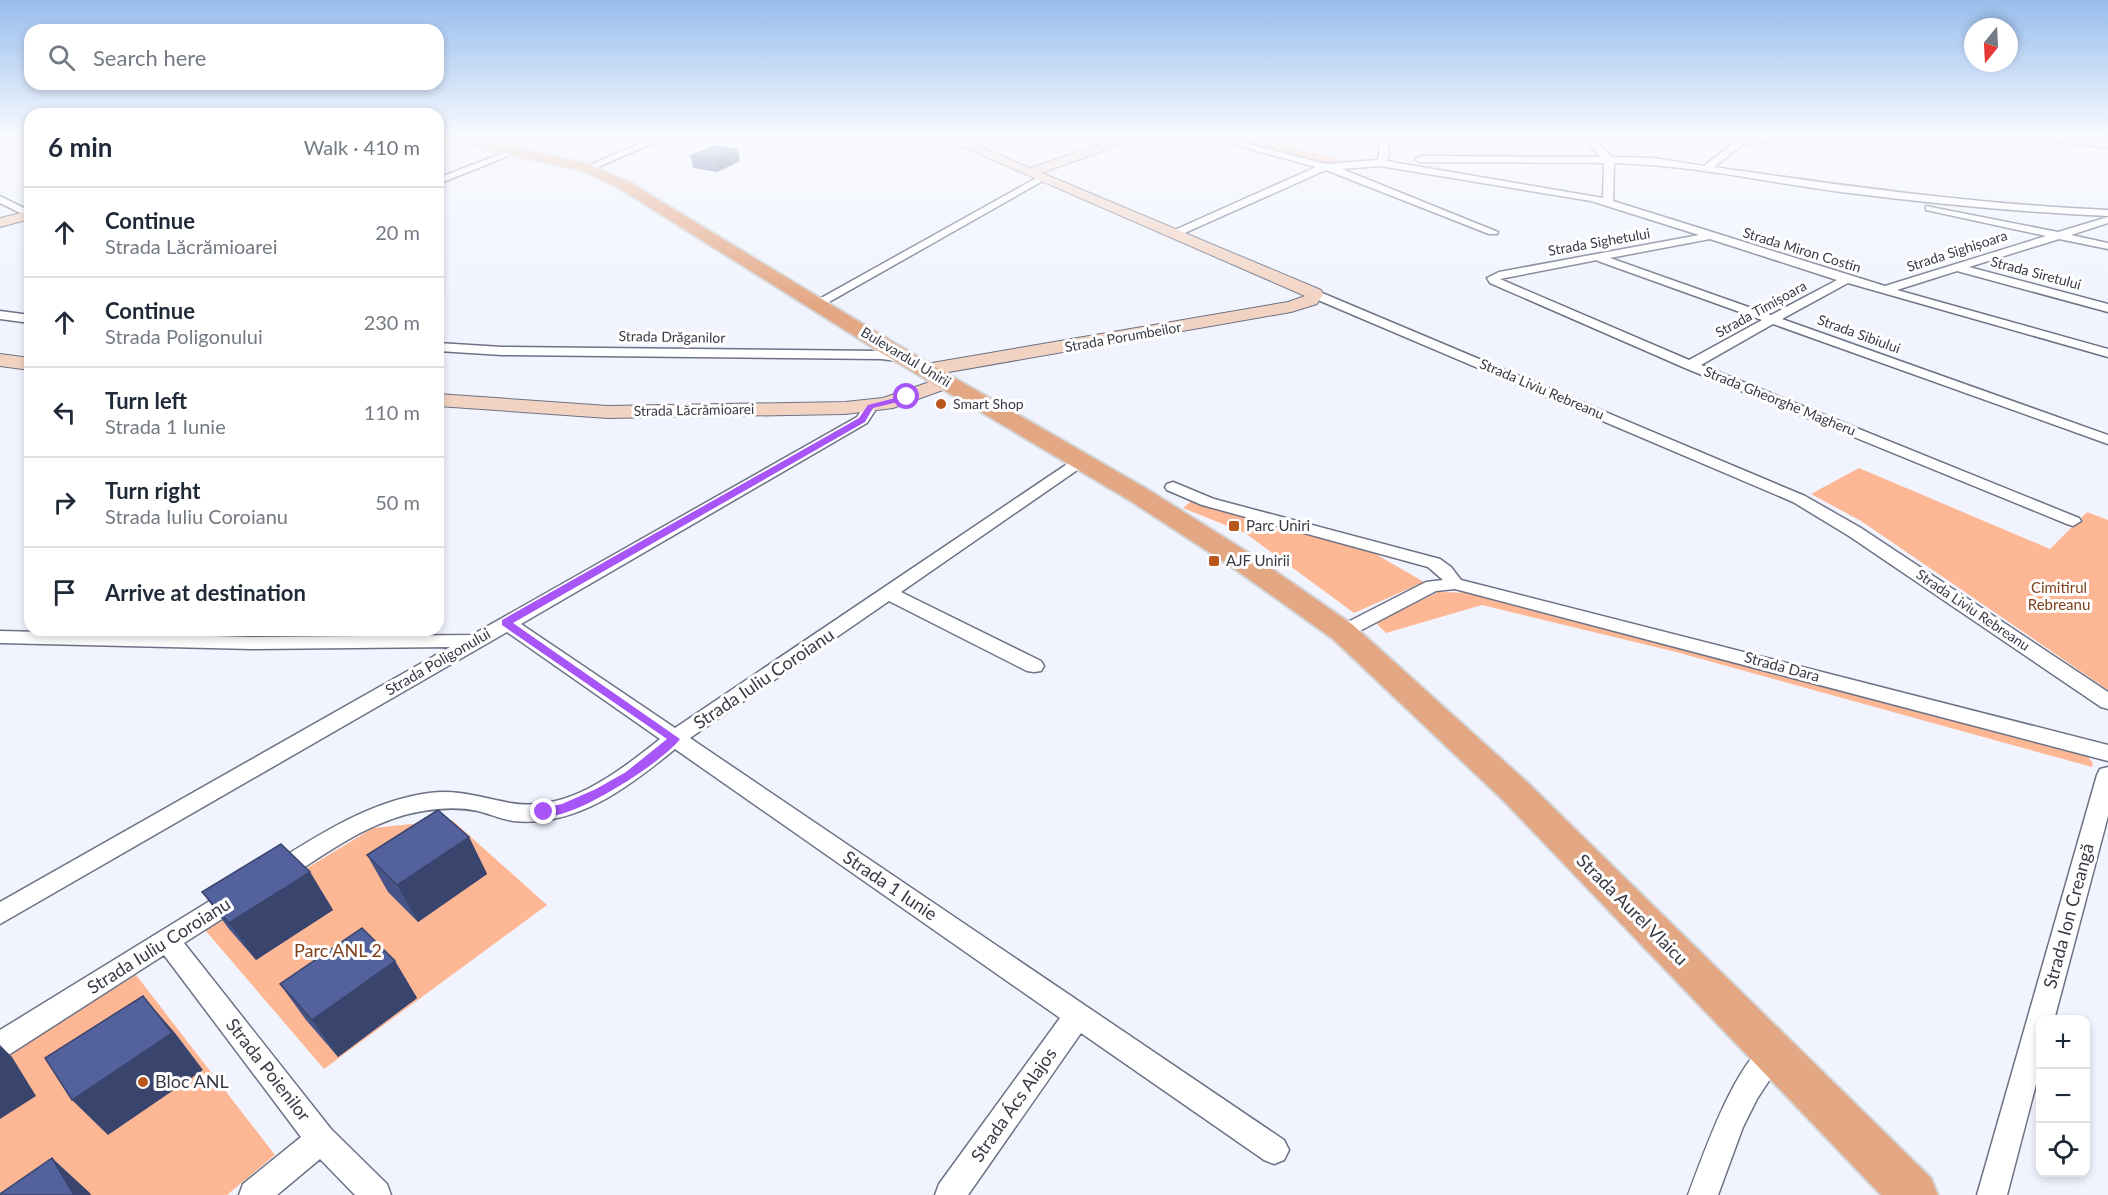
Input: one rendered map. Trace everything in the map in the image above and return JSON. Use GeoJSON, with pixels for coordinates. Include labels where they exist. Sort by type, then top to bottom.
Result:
{"type":"FeatureCollection","features":[{"type":"Feature","properties":{"kind":"main road","name":"Bulevardul Unirii"},"geometry":{"type":"LineString","coordinates":[[635,192],[906,358],[1082,462],[1258,572],[1343,632]]}},
{"type":"Feature","properties":{"kind":"main road","name":"Strada Liviu Rebreanu"},"geometry":{"type":"LineString","coordinates":[[1076,192],[1315,294]]}},
{"type":"Feature","properties":{"kind":"main road"},"geometry":{"type":"LineString","coordinates":[[0,223],[24,217]]}},
{"type":"Feature","properties":{"kind":"main road","name":"Strada Porumbeilor"},"geometry":{"type":"LineString","coordinates":[[936,376],[1291,307],[1311,300],[1315,294]]}},
{"type":"Feature","properties":{"kind":"main road"},"geometry":{"type":"LineString","coordinates":[[0,360],[24,363]]}},
{"type":"Feature","properties":{"kind":"main road","name":"Strada Lăcrămioarei"},"geometry":{"type":"LineString","coordinates":[[444,400],[608,412],[871,406],[886,404],[936,376]]}},
{"type":"Feature","properties":{"kind":"main road","name":"Strada Aurel Vlaicu"},"geometry":{"type":"LineString","coordinates":[[1343,632],[1515,791],[1914,1195]]}},
{"type":"Feature","properties":{"kind":"street"},"geometry":{"type":"LineString","coordinates":[[818,303],[1008,192]]}},
{"type":"Feature","properties":{"kind":"street"},"geometry":{"type":"LineString","coordinates":[[1174,234],[1269,192]]}},
{"type":"Feature","properties":{"kind":"street"},"geometry":{"type":"LineString","coordinates":[[1389,192],[1493,232]]}},
{"type":"Feature","properties":{"kind":"street","name":"Strada Miron Costin"},"geometry":{"type":"LineString","coordinates":[[1565,192],[1608,201],[1709,237],[1884,290],[2108,353]]}},
{"type":"Feature","properties":{"kind":"street"},"geometry":{"type":"LineString","coordinates":[[1608,192],[1608,201]]}},
{"type":"Feature","properties":{"kind":"street"},"geometry":{"type":"LineString","coordinates":[[1857,192],[2108,246]]}},
{"type":"Feature","properties":{"kind":"street"},"geometry":{"type":"LineString","coordinates":[[1865,192],[2026,209],[2108,213]]}},
{"type":"Feature","properties":{"kind":"street"},"geometry":{"type":"LineString","coordinates":[[0,200],[24,212]]}},
{"type":"Feature","properties":{"kind":"street","name":"Strada Sighișoara"},"geometry":{"type":"LineString","coordinates":[[1884,290],[2108,220]]}},
{"type":"Feature","properties":{"kind":"street","name":"Strada Sighetului"},"geometry":{"type":"LineString","coordinates":[[1495,276],[1709,237]]}},
{"type":"Feature","properties":{"kind":"street","name":"Strada Sibiului"},"geometry":{"type":"LineString","coordinates":[[1600,258],[2108,440]]}},
{"type":"Feature","properties":{"kind":"street","name":"Strada Siretului"},"geometry":{"type":"LineString","coordinates":[[1956,267],[2108,308]]}},
{"type":"Feature","properties":{"kind":"street","name":"Strada Gheorghe Magheru"},"geometry":{"type":"LineString","coordinates":[[1495,276],[1494,281],[1497,284],[2073,520]]}},
{"type":"Feature","properties":{"kind":"street","name":"Strada Timișoara"},"geometry":{"type":"LineString","coordinates":[[1690,364],[1847,279]]}},
{"type":"Feature","properties":{"kind":"street","name":"Strada Liviu Rebreanu"},"geometry":{"type":"LineString","coordinates":[[1315,294],[1799,499],[1855,532],[2108,702]]}},
{"type":"Feature","properties":{"kind":"street"},"geometry":{"type":"LineString","coordinates":[[0,315],[24,318]]}},
{"type":"Feature","properties":{"kind":"street","name":"Strada Drăganilor"},"geometry":{"type":"LineString","coordinates":[[444,347],[502,351],[890,355],[906,358]]}},
{"type":"Feature","properties":{"kind":"street","name":"Strada Poligonului"},"geometry":{"type":"LineString","coordinates":[[0,914],[862,420],[871,406]]}},
{"type":"Feature","properties":{"kind":"street","name":"Strada Iuliu Coroianu"},"geometry":{"type":"LineString","coordinates":[[0,1045],[167,940],[372,817],[414,804],[447,800],[475,802],[515,813],[544,812],[565,808],[630,775],[674,739],[1082,462]]}},
{"type":"Feature","properties":{"kind":"street"},"geometry":{"type":"LineString","coordinates":[[1173,487],[1208,502],[1434,563],[1445,571],[1455,584]]}},
{"type":"Feature","properties":{"kind":"street","name":"Strada Dara"},"geometry":{"type":"LineString","coordinates":[[1343,632],[1432,586],[1455,584],[2108,753]]}},
{"type":"Feature","properties":{"kind":"street"},"geometry":{"type":"LineString","coordinates":[[890,594],[1034,666]]}},
{"type":"Feature","properties":{"kind":"street","name":"Strada 1 Iunie"},"geometry":{"type":"LineString","coordinates":[[506,622],[1274,1150]]}},
{"type":"Feature","properties":{"kind":"street"},"geometry":{"type":"LineString","coordinates":[[0,637],[252,643],[477,641]]}},
{"type":"Feature","properties":{"kind":"street","name":"Strada Ion Creangă"},"geometry":{"type":"LineString","coordinates":[[1992,1195],[2108,775]]}},
{"type":"Feature","properties":{"kind":"street","name":"Strada Poienilor"},"geometry":{"type":"LineString","coordinates":[[167,940],[321,1139],[376,1195]]}},
{"type":"Feature","properties":{"kind":"street","name":"Strada Ács Alajos"},"geometry":{"type":"LineString","coordinates":[[950,1195],[1078,1015]]}},
{"type":"Feature","properties":{"kind":"street"},"geometry":{"type":"LineString","coordinates":[[1703,1195],[1736,1111],[1747,1090],[1773,1053]]}},
{"type":"Feature","properties":{"kind":"street"},"geometry":{"type":"LineString","coordinates":[[254,1195],[321,1139]]}},
{"type":"Feature","properties":{"kind":"green space","name":"Cimitirul Rebreanu"},"geometry":{"type":"Polygon","coordinates":[[[1859,468],[2050,549],[2087,512],[2108,520],[2108,690],[1861,521],[1811,494],[1859,468]]]}},
{"type":"Feature","properties":{"kind":"green space"},"geometry":{"type":"Polygon","coordinates":[[[1196,497],[1353,541],[1424,582],[1354,613],[1245,533],[1183,508],[1196,497]]]}},
{"type":"Feature","properties":{"kind":"green space"},"geometry":{"type":"Polygon","coordinates":[[[1438,592],[1477,593],[2069,750],[2088,757],[2093,763],[2092,767],[1676,652],[1482,605],[1386,633],[1376,623],[1438,592]]]}},
{"type":"Feature","properties":{"kind":"green space","name":"Parc ANL 2"},"geometry":{"type":"Polygon","coordinates":[[[452,820],[547,905],[324,1069],[205,930],[373,828],[452,820]]]}},
{"type":"Feature","properties":{"kind":"green space"},"geometry":{"type":"Polygon","coordinates":[[[136,975],[275,1155],[227,1195],[0,1195],[0,1059],[136,975]]]}},
{"type":"Feature","properties":{"kind":"building"},"geometry":{"type":"Polygon","coordinates":[[[438,810],[469,837],[397,885],[367,855],[438,810]]]}},
{"type":"Feature","properties":{"kind":"building"},"geometry":{"type":"Polygon","coordinates":[[[281,844],[310,872],[229,923],[202,892],[281,844]]]}},
{"type":"Feature","properties":{"kind":"building"},"geometry":{"type":"Polygon","coordinates":[[[362,928],[395,961],[312,1020],[280,984],[362,928]]]}},
{"type":"Feature","properties":{"kind":"building"},"geometry":{"type":"Polygon","coordinates":[[[143,996],[172,1033],[72,1100],[45,1058],[143,996]]]}},
{"type":"Feature","properties":{"kind":"building"},"geometry":{"type":"Polygon","coordinates":[[[52,1158],[74,1195],[0,1195],[0,1194],[52,1158]]]}},
{"type":"Feature","properties":{"kind":"place","name":"Smart Shop"},"geometry":{"type":"Point","coordinates":[941,404]}},
{"type":"Feature","properties":{"kind":"place","name":"Parc Uniri"},"geometry":{"type":"Point","coordinates":[1234,526]}},
{"type":"Feature","properties":{"kind":"place","name":"AJF Unirii"},"geometry":{"type":"Point","coordinates":[1214,561]}},
{"type":"Feature","properties":{"kind":"place","name":"Bloc ANL"},"geometry":{"type":"Point","coordinates":[143,1082]}},
{"type":"Feature","properties":{"kind":"route"},"geometry":{"type":"LineString","coordinates":[[544,812],[565,808],[600,792],[630,775],[674,739],[506,622],[862,420],[871,406],[907,397]]}}]}
